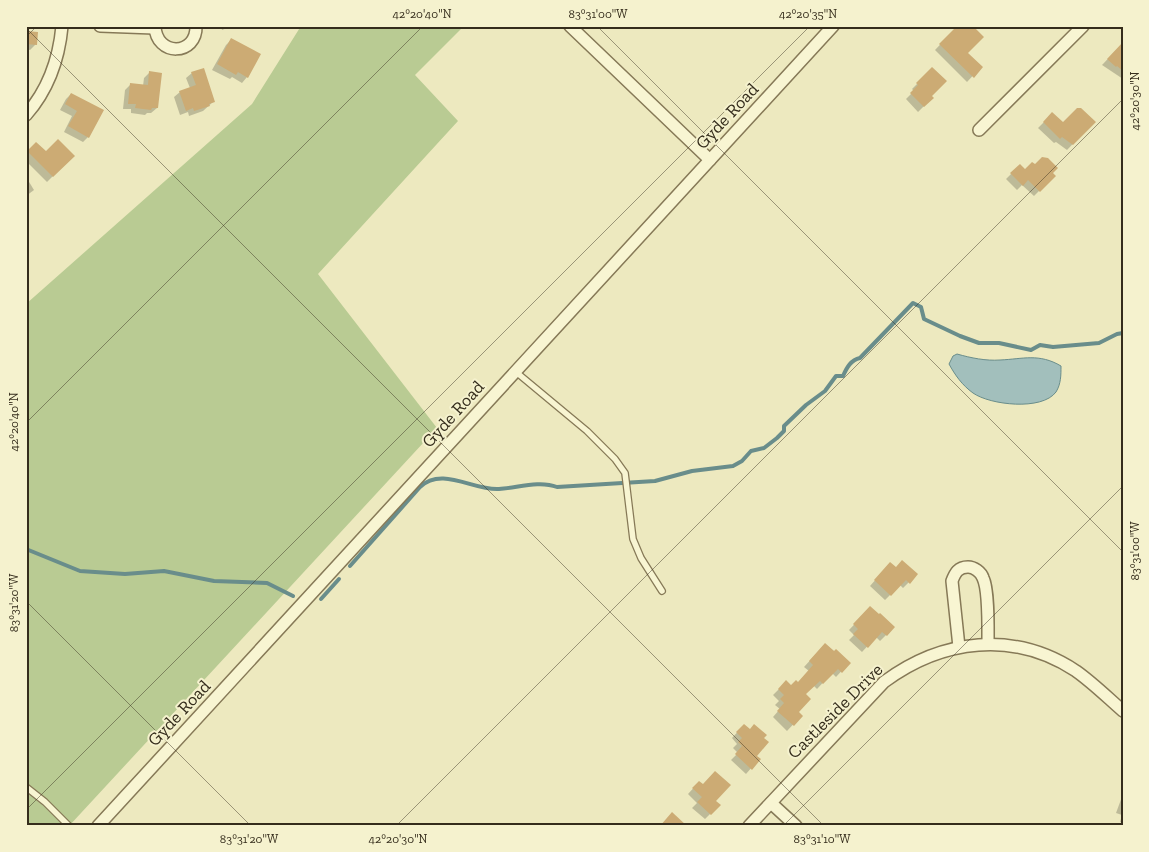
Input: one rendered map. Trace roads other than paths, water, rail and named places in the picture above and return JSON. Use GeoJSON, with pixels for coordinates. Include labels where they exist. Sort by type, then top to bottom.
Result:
{"type":"FeatureCollection","features":[{"type":"Feature","properties":{"kind":"street"},"geometry":{"type":"LineString","coordinates":[[26,115],[37,103],[52,73],[61,42],[62,26]]}},
{"type":"Feature","properties":{"kind":"street"},"geometry":{"type":"LineString","coordinates":[[100,26],[154,27],[160,43],[167,48],[175,49],[183,48],[190,44],[195,37],[196,26]]}},
{"type":"Feature","properties":{"kind":"street"},"geometry":{"type":"LineString","coordinates":[[570,26],[710,160]]}},
{"type":"Feature","properties":{"kind":"street","name":"Gyde Road"},"geometry":{"type":"LineString","coordinates":[[98,826],[833,26]]}},
{"type":"Feature","properties":{"kind":"street"},"geometry":{"type":"LineString","coordinates":[[979,130],[1083,26]]}},
{"type":"Feature","properties":{"kind":"street"},"geometry":{"type":"LineString","coordinates":[[959,647],[952,581],[954,574],[960,568],[966,567],[973,568],[984,578],[988,644]]}},
{"type":"Feature","properties":{"kind":"street","name":"Castleside Drive"},"geometry":{"type":"LineString","coordinates":[[749,826],[884,682],[920,659],[959,647],[988,644],[1010,646],[1056,660],[1077,672],[1123,711]]}},
{"type":"Feature","properties":{"kind":"street"},"geometry":{"type":"LineString","coordinates":[[770,803],[796,826]]}},
{"type":"Feature","properties":{"kind":"lane"},"geometry":{"type":"LineString","coordinates":[[516,372],[587,431],[615,459],[625,473],[633,539],[641,558],[662,591]]}},
{"type":"Feature","properties":{"kind":"lane"},"geometry":{"type":"LineString","coordinates":[[26,787],[45,802],[69,826]]}},
{"type":"Feature","properties":{"kind":"water"},"geometry":{"type":"Polygon","coordinates":[[[957,354],[989,360],[1045,359],[1061,366],[1059,386],[1056,392],[1049,398],[1040,402],[1016,404],[991,401],[973,393],[956,376],[949,364],[953,356],[957,354]]]}},
{"type":"Feature","properties":{"kind":"waterway"},"geometry":{"type":"LineString","coordinates":[[350,566],[420,487],[429,481],[448,479],[489,489],[535,484],[557,487],[655,481],[692,471],[733,466],[742,461],[751,451],[764,448],[777,438],[784,431],[784,426],[806,405],[825,391],[836,376],[843,376],[850,364],[860,358],[913,303],[921,307],[924,319],[979,343],[999,343],[1031,350],[1040,345],[1053,347],[1099,343],[1123,333]]}},
{"type":"Feature","properties":{"kind":"waterway"},"geometry":{"type":"LineString","coordinates":[[26,549],[80,571],[125,574],[164,571],[214,581],[267,583],[293,596]]}},
{"type":"Feature","properties":{"kind":"waterway"},"geometry":{"type":"LineString","coordinates":[[321,599],[339,579]]}}]}
